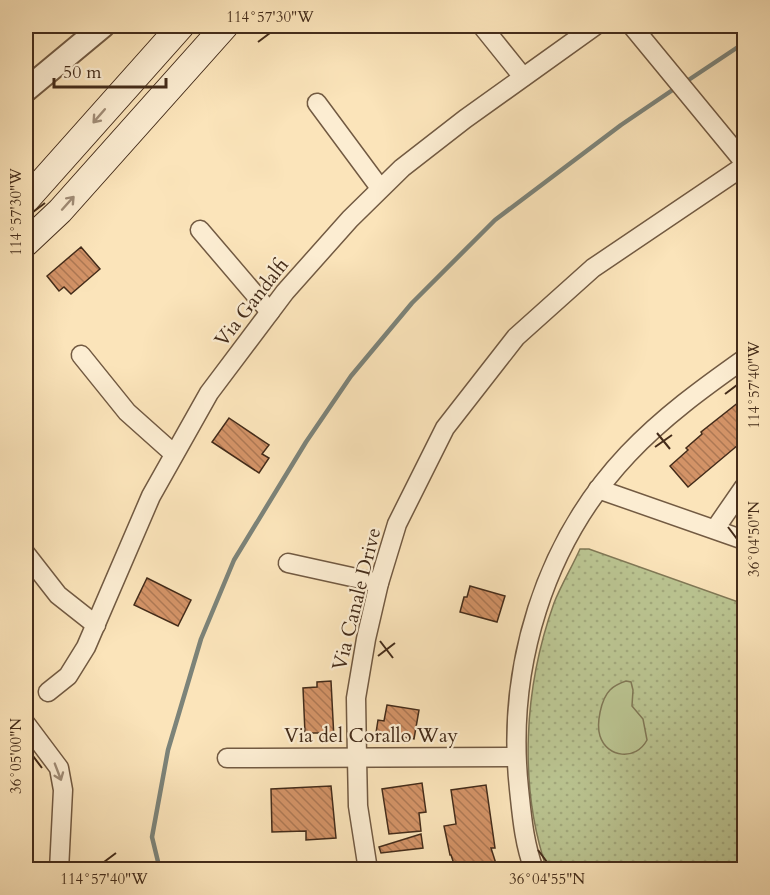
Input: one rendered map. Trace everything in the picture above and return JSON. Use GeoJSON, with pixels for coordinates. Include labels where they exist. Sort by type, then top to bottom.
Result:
{"type":"FeatureCollection","features":[{"type":"Feature","properties":{"kind":"main road"},"geometry":{"type":"LineString","coordinates":[[26,200],[181,26]]}},
{"type":"Feature","properties":{"kind":"main road"},"geometry":{"type":"LineString","coordinates":[[26,243],[60,211],[225,26]]}},
{"type":"Feature","properties":{"kind":"street"},"geometry":{"type":"LineString","coordinates":[[482,26],[523,77]]}},
{"type":"Feature","properties":{"kind":"street","name":"Via Gandalfi"},"geometry":{"type":"LineString","coordinates":[[48,692],[68,676],[86,647],[151,496],[209,393],[270,312],[335,235],[402,168],[595,26]]}},
{"type":"Feature","properties":{"kind":"street"},"geometry":{"type":"LineString","coordinates":[[632,26],[744,164]]}},
{"type":"Feature","properties":{"kind":"street"},"geometry":{"type":"LineString","coordinates":[[26,90],[92,29]]}},
{"type":"Feature","properties":{"kind":"street"},"geometry":{"type":"LineString","coordinates":[[317,103],[380,188]]}},
{"type":"Feature","properties":{"kind":"street","name":"Via Canale Drive"},"geometry":{"type":"LineString","coordinates":[[368,870],[358,806],[356,698],[366,639],[379,583],[397,524],[445,428],[516,337],[593,268],[744,164]]}},
{"type":"Feature","properties":{"kind":"street"},"geometry":{"type":"LineString","coordinates":[[200,230],[270,312]]}},
{"type":"Feature","properties":{"kind":"street"},"geometry":{"type":"LineString","coordinates":[[81,355],[127,411],[174,454]]}},
{"type":"Feature","properties":{"kind":"street"},"geometry":{"type":"LineString","coordinates":[[534,870],[523,828],[516,757],[518,698],[534,616],[547,581],[563,547],[598,489],[627,454],[668,415],[744,359]]}},
{"type":"Feature","properties":{"kind":"street"},"geometry":{"type":"LineString","coordinates":[[715,529],[744,488]]}},
{"type":"Feature","properties":{"kind":"street"},"geometry":{"type":"LineString","coordinates":[[598,489],[744,540]]}},
{"type":"Feature","properties":{"kind":"street"},"geometry":{"type":"LineString","coordinates":[[26,554],[58,595],[96,625]]}},
{"type":"Feature","properties":{"kind":"street"},"geometry":{"type":"LineString","coordinates":[[288,563],[379,583]]}},
{"type":"Feature","properties":{"kind":"street"},"geometry":{"type":"LineString","coordinates":[[26,724],[59,768],[63,790],[59,870]]}},
{"type":"Feature","properties":{"kind":"street","name":"Via del Corallo Way"},"geometry":{"type":"LineString","coordinates":[[227,758],[516,757]]}},
{"type":"Feature","properties":{"kind":"green space"},"geometry":{"type":"Polygon","coordinates":[[[580,549],[589,549],[744,604],[744,869],[547,870],[532,804],[528,736],[531,702],[536,668],[554,603],[580,549]]]}},
{"type":"Feature","properties":{"kind":"green space"},"geometry":{"type":"Polygon","coordinates":[[[626,681],[631,682],[632,706],[643,719],[647,740],[636,751],[622,754],[609,749],[604,743],[600,736],[599,719],[607,694],[613,687],[626,681]]]}},
{"type":"Feature","properties":{"kind":"building"},"geometry":{"type":"Polygon","coordinates":[[[81,247],[100,269],[71,294],[64,287],[59,291],[47,276],[81,247]]]}},
{"type":"Feature","properties":{"kind":"building"},"geometry":{"type":"Polygon","coordinates":[[[744,398],[744,440],[688,487],[670,466],[688,450],[686,448],[702,434],[701,432],[744,398]]]}},
{"type":"Feature","properties":{"kind":"building"},"geometry":{"type":"Polygon","coordinates":[[[229,418],[269,445],[262,454],[269,458],[259,473],[212,442],[229,418]]]}},
{"type":"Feature","properties":{"kind":"building"},"geometry":{"type":"Polygon","coordinates":[[[147,578],[191,600],[178,626],[134,605],[147,578]]]}},
{"type":"Feature","properties":{"kind":"building"},"geometry":{"type":"Polygon","coordinates":[[[470,586],[505,596],[497,622],[460,612],[470,586]]]}},
{"type":"Feature","properties":{"kind":"building"},"geometry":{"type":"Polygon","coordinates":[[[331,681],[334,739],[319,740],[319,733],[305,733],[303,688],[317,687],[317,682],[331,681]]]}},
{"type":"Feature","properties":{"kind":"building"},"geometry":{"type":"Polygon","coordinates":[[[387,705],[419,710],[414,739],[376,733],[378,720],[384,721],[387,705]]]}},
{"type":"Feature","properties":{"kind":"building"},"geometry":{"type":"Polygon","coordinates":[[[422,783],[426,812],[419,813],[421,831],[389,834],[382,789],[422,783]]]}},
{"type":"Feature","properties":{"kind":"building"},"geometry":{"type":"Polygon","coordinates":[[[486,785],[495,848],[491,848],[498,870],[456,870],[450,855],[444,826],[456,824],[451,790],[486,785]]]}},
{"type":"Feature","properties":{"kind":"building"},"geometry":{"type":"Polygon","coordinates":[[[331,786],[336,838],[306,840],[306,831],[272,832],[271,789],[331,786]]]}},
{"type":"Feature","properties":{"kind":"building"},"geometry":{"type":"Polygon","coordinates":[[[421,834],[423,848],[381,853],[379,847],[421,834]]]}},
{"type":"Feature","properties":{"kind":"waterway"},"geometry":{"type":"LineString","coordinates":[[684,83],[744,43]]}},
{"type":"Feature","properties":{"kind":"waterway"},"geometry":{"type":"LineString","coordinates":[[160,870],[152,837],[168,750],[201,639],[234,560],[306,442],[351,376],[412,303],[495,220],[621,125],[677,87]]}}]}
